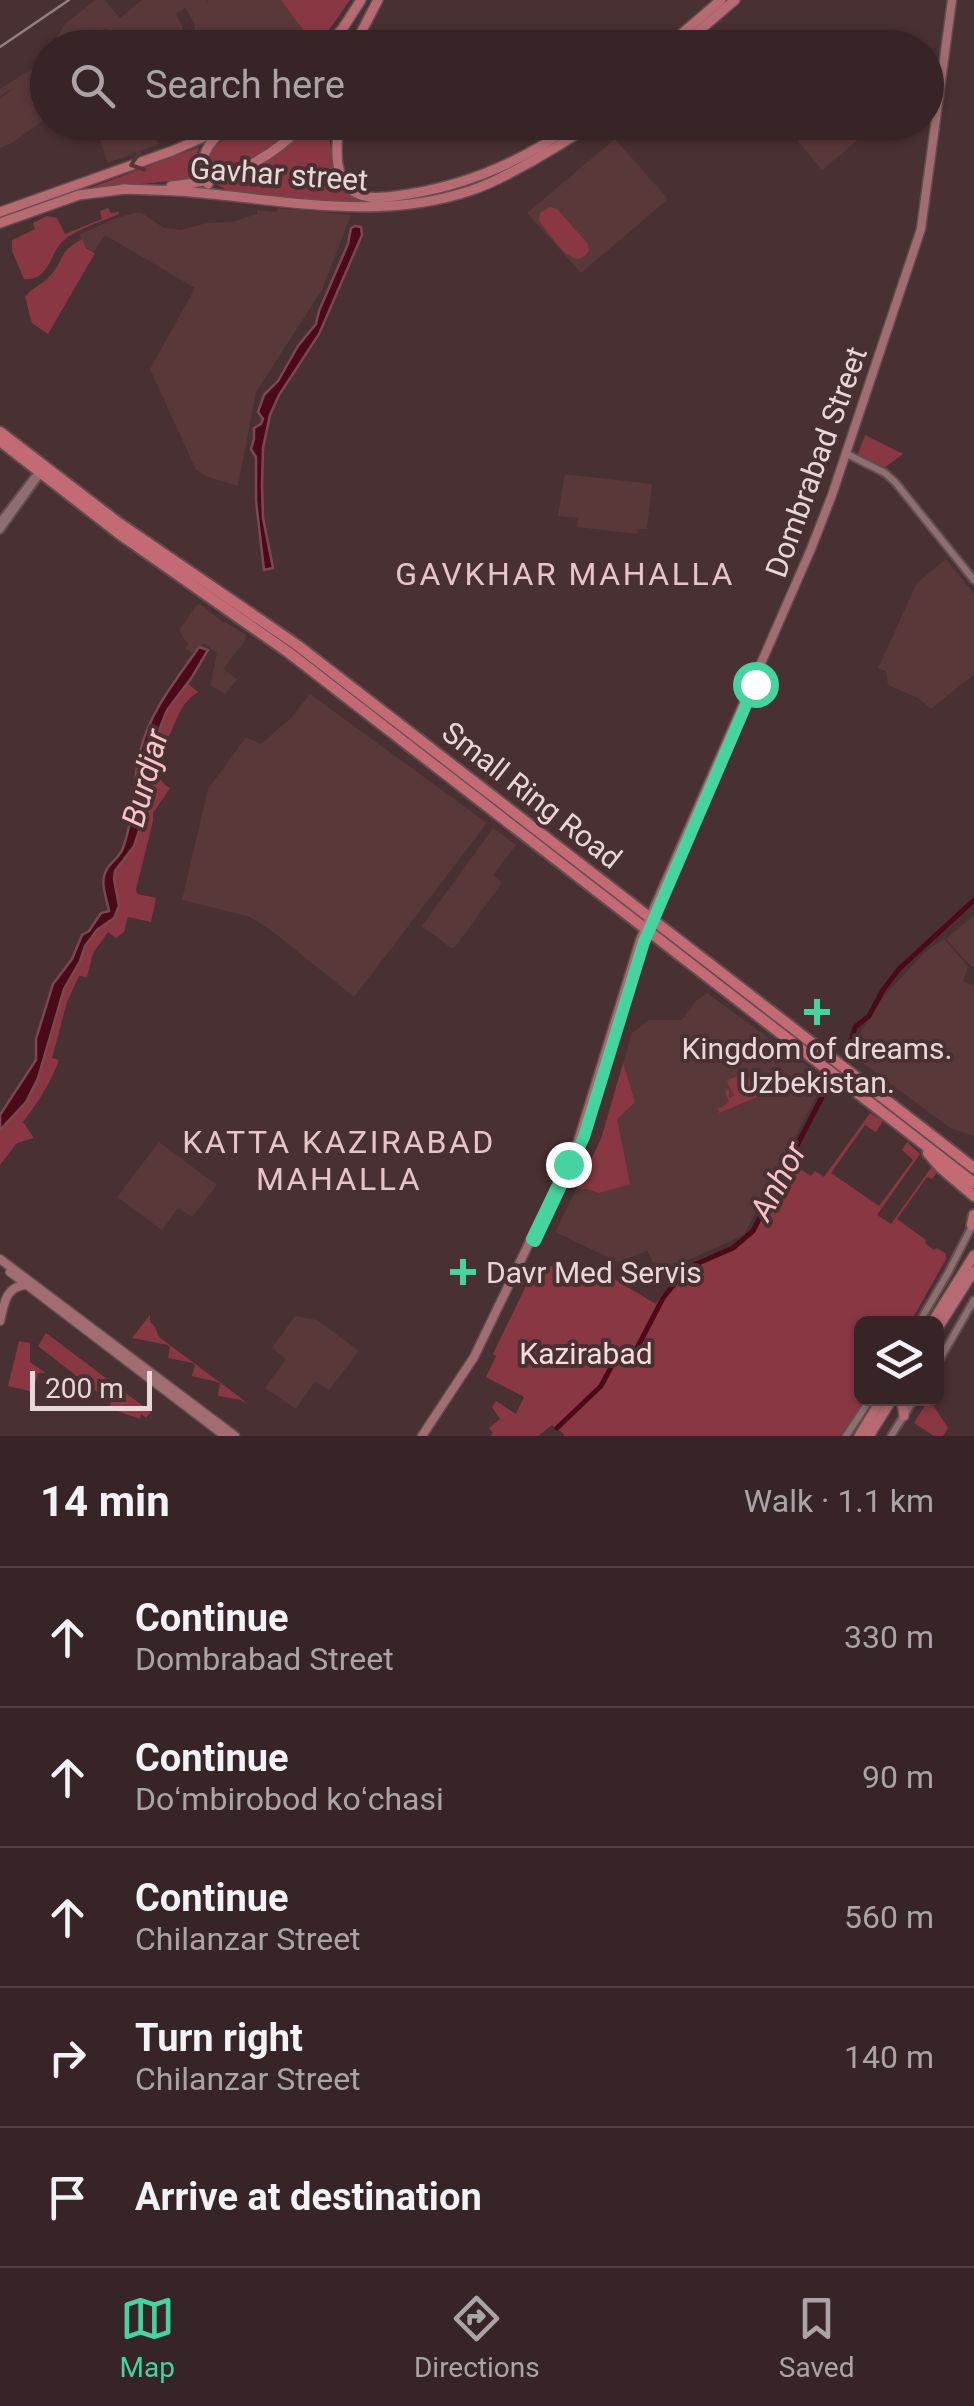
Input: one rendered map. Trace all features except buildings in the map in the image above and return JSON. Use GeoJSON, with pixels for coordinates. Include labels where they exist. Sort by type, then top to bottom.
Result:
{"type":"FeatureCollection","features":[{"type":"Feature","properties":{"kind":"highway","name":"Small Ring Road"},"geometry":{"type":"LineString","coordinates":[[0,432],[41,471]]}},
{"type":"Feature","properties":{"kind":"highway","name":"Small Ring Road"},"geometry":{"type":"LineString","coordinates":[[0,441],[168,563],[234,600],[503,811],[647,930],[902,1120],[974,1168]]}},
{"type":"Feature","properties":{"kind":"highway","name":"Small Ring Road"},"geometry":{"type":"LineString","coordinates":[[503,811],[638,909],[647,930],[902,1120],[910,1134],[969,1185],[974,1196]]}},
{"type":"Feature","properties":{"kind":"highway"},"geometry":{"type":"LineString","coordinates":[[638,909],[650,908],[660,898]]}},
{"type":"Feature","properties":{"kind":"highway"},"geometry":{"type":"LineString","coordinates":[[969,1185],[974,1206]]}},
{"type":"Feature","properties":{"kind":"main road"},"geometry":{"type":"LineString","coordinates":[[341,30],[361,0]]}},
{"type":"Feature","properties":{"kind":"main road"},"geometry":{"type":"LineString","coordinates":[[363,30],[378,0]]}},
{"type":"Feature","properties":{"kind":"main road"},"geometry":{"type":"LineString","coordinates":[[686,30],[721,0]]}},
{"type":"Feature","properties":{"kind":"main road"},"geometry":{"type":"LineString","coordinates":[[700,30],[735,0]]}},
{"type":"Feature","properties":{"kind":"main road","name":"Dombrabad Street"},"geometry":{"type":"LineString","coordinates":[[944,77],[954,0]]}},
{"type":"Feature","properties":{"kind":"main road"},"geometry":{"type":"LineString","coordinates":[[0,212],[198,140]]}},
{"type":"Feature","properties":{"kind":"main road"},"geometry":{"type":"LineString","coordinates":[[214,140],[206,150],[202,168],[206,181],[223,195]]}},
{"type":"Feature","properties":{"kind":"main road"},"geometry":{"type":"LineString","coordinates":[[0,223],[104,190],[206,181],[264,159],[288,140]]}},
{"type":"Feature","properties":{"kind":"main road"},"geometry":{"type":"LineString","coordinates":[[334,140],[338,155]]}},
{"type":"Feature","properties":{"kind":"main road","name":"Gavhar street"},"geometry":{"type":"LineString","coordinates":[[338,140],[342,177],[363,197],[384,202]]}},
{"type":"Feature","properties":{"kind":"main road","name":"Gavhar street"},"geometry":{"type":"LineString","coordinates":[[510,168],[551,140]]}},
{"type":"Feature","properties":{"kind":"main road","name":"Gavhar street"},"geometry":{"type":"LineString","coordinates":[[122,189],[352,207],[472,190],[568,140]]}},
{"type":"Feature","properties":{"kind":"main road","name":"Dombrabad Street"},"geometry":{"type":"LineString","coordinates":[[660,898],[814,550],[916,250],[936,140]]}},
{"type":"Feature","properties":{"kind":"main road","name":"Dombrabad Street"},"geometry":{"type":"LineString","coordinates":[[660,898],[811,549],[847,455]]}},
{"type":"Feature","properties":{"kind":"main road"},"geometry":{"type":"LineString","coordinates":[[425,1436],[474,1357],[584,1137],[660,898]]}},
{"type":"Feature","properties":{"kind":"main road"},"geometry":{"type":"LineString","coordinates":[[936,1316],[974,1255]]}},
{"type":"Feature","properties":{"kind":"main road"},"geometry":{"type":"LineString","coordinates":[[5,1265],[225,1436]]}},
{"type":"Feature","properties":{"kind":"main road"},"geometry":{"type":"LineString","coordinates":[[0,1321],[8,1289],[5,1265]]}},
{"type":"Feature","properties":{"kind":"main road"},"geometry":{"type":"LineString","coordinates":[[944,1318],[974,1271]]}},
{"type":"Feature","properties":{"kind":"main road"},"geometry":{"type":"LineString","coordinates":[[8,1289],[24,1282]]}},
{"type":"Feature","properties":{"kind":"main road"},"geometry":{"type":"LineString","coordinates":[[0,1307],[8,1289]]}},
{"type":"Feature","properties":{"kind":"main road"},"geometry":{"type":"LineString","coordinates":[[859,1436],[877,1406]]}},
{"type":"Feature","properties":{"kind":"main road"},"geometry":{"type":"LineString","coordinates":[[870,1436],[889,1406]]}},
{"type":"Feature","properties":{"kind":"main road"},"geometry":{"type":"LineString","coordinates":[[902,1406],[904,1416]]}},
{"type":"Feature","properties":{"kind":"main road"},"geometry":{"type":"LineString","coordinates":[[203,1416],[235,1436]]}},
{"type":"Feature","properties":{"kind":"street"},"geometry":{"type":"LineString","coordinates":[[847,455],[895,482],[974,580]]}},
{"type":"Feature","properties":{"kind":"street"},"geometry":{"type":"LineString","coordinates":[[0,522],[41,471]]}},
{"type":"Feature","properties":{"kind":"street"},"geometry":{"type":"LineString","coordinates":[[0,530],[41,471]]}},
{"type":"Feature","properties":{"kind":"street"},"geometry":{"type":"LineString","coordinates":[[923,1316],[973,1224]]}},
{"type":"Feature","properties":{"kind":"street"},"geometry":{"type":"LineString","coordinates":[[944,1352],[974,1300]]}},
{"type":"Feature","properties":{"kind":"street"},"geometry":{"type":"LineString","coordinates":[[846,1436],[866,1406]]}},
{"type":"Feature","properties":{"kind":"street"},"geometry":{"type":"LineString","coordinates":[[891,1436],[910,1406]]}},
{"type":"Feature","properties":{"kind":"shaded area"},"geometry":{"type":"Polygon","coordinates":[[[95,0],[105,0],[120,18],[142,0],[281,0],[303,30],[194,30],[195,24],[185,8],[176,14],[182,30],[61,30],[95,0]]]}},
{"type":"Feature","properties":{"kind":"shaded area"},"geometry":{"type":"Polygon","coordinates":[[[30,70],[30,130],[0,148],[0,99],[14,88],[0,96],[0,89],[30,70]]]}},
{"type":"Feature","properties":{"kind":"shaded area"},"geometry":{"type":"Polygon","coordinates":[[[100,140],[157,140],[159,144],[108,163],[100,140]]]}},
{"type":"Feature","properties":{"kind":"shaded area"},"geometry":{"type":"Polygon","coordinates":[[[614,140],[668,199],[581,273],[527,213],[614,140]]]}},
{"type":"Feature","properties":{"kind":"shaded area"},"geometry":{"type":"Polygon","coordinates":[[[799,140],[858,140],[822,170],[799,140]]]}},
{"type":"Feature","properties":{"kind":"shaded area"},"geometry":{"type":"Polygon","coordinates":[[[278,208],[351,215],[322,290],[256,392],[238,486],[196,470],[150,369],[195,288],[105,235],[94,252],[79,235],[134,213],[142,213],[164,228],[180,230],[232,222],[257,214],[257,210],[276,212],[278,208]]]}},
{"type":"Feature","properties":{"kind":"shaded area"},"geometry":{"type":"Polygon","coordinates":[[[565,474],[652,484],[647,529],[638,529],[637,534],[577,527],[578,518],[558,516],[565,474]]]}},
{"type":"Feature","properties":{"kind":"shaded area"},"geometry":{"type":"Polygon","coordinates":[[[946,559],[974,594],[974,674],[931,709],[918,698],[888,685],[886,671],[878,668],[917,583],[946,559]]]}},
{"type":"Feature","properties":{"kind":"shaded area"},"geometry":{"type":"Polygon","coordinates":[[[200,604],[246,635],[223,669],[237,679],[225,694],[210,686],[217,653],[205,644],[192,653],[185,648],[188,645],[179,630],[200,604]]]}},
{"type":"Feature","properties":{"kind":"shaded area"},"geometry":{"type":"Polygon","coordinates":[[[310,694],[487,823],[354,997],[250,917],[182,900],[208,789],[246,737],[261,744],[292,717],[310,694]]]}},
{"type":"Feature","properties":{"kind":"shaded area"},"geometry":{"type":"Polygon","coordinates":[[[493,828],[516,845],[493,875],[502,883],[451,948],[422,926],[493,828]]]}},
{"type":"Feature","properties":{"kind":"shaded area"},"geometry":{"type":"Polygon","coordinates":[[[974,915],[974,965],[972,967],[946,939],[974,915]]]}},
{"type":"Feature","properties":{"kind":"shaded area"},"geometry":{"type":"Polygon","coordinates":[[[944,939],[968,967],[963,981],[974,986],[974,1136],[950,1128],[848,1052],[883,997],[928,949],[944,939]]]}},
{"type":"Feature","properties":{"kind":"shaded area"},"geometry":{"type":"Polygon","coordinates":[[[707,993],[815,1072],[808,1082],[819,1091],[744,1235],[659,1273],[647,1251],[618,1262],[555,1232],[601,1139],[632,1033],[649,1020],[682,1020],[707,993]]]}},
{"type":"Feature","properties":{"kind":"shaded area"},"geometry":{"type":"Polygon","coordinates":[[[159,1142],[217,1185],[192,1217],[178,1208],[162,1230],[117,1197],[159,1142]]]}},
{"type":"Feature","properties":{"kind":"shaded area"},"geometry":{"type":"Polygon","coordinates":[[[295,1316],[317,1320],[359,1351],[329,1390],[315,1381],[296,1409],[265,1388],[286,1359],[272,1348],[295,1316]]]}},
{"type":"Feature","properties":{"kind":"green space"},"geometry":{"type":"Polygon","coordinates":[[[281,0],[350,0],[329,30],[303,30],[281,0]]]}},
{"type":"Feature","properties":{"kind":"green space"},"geometry":{"type":"Polygon","coordinates":[[[224,140],[279,140],[234,168],[208,176],[207,160],[214,146],[224,140]]]}},
{"type":"Feature","properties":{"kind":"green space"},"geometry":{"type":"Polygon","coordinates":[[[295,140],[330,140],[339,184],[358,199],[421,197],[390,203],[316,201],[226,190],[216,184],[243,174],[295,140]]]}},
{"type":"Feature","properties":{"kind":"green space"},"geometry":{"type":"Polygon","coordinates":[[[199,147],[194,166],[196,178],[85,190],[199,147]]]}},
{"type":"Feature","properties":{"kind":"green space"},"geometry":{"type":"Polygon","coordinates":[[[550,207],[557,209],[588,244],[589,250],[583,257],[571,257],[564,252],[542,225],[540,213],[550,207]]]}},
{"type":"Feature","properties":{"kind":"green space"},"geometry":{"type":"Polygon","coordinates":[[[108,208],[119,214],[66,238],[43,272],[24,279],[12,251],[12,240],[35,229],[33,223],[47,216],[57,218],[65,234],[102,219],[100,211],[108,208]]]}},
{"type":"Feature","properties":{"kind":"green space"},"geometry":{"type":"Polygon","coordinates":[[[82,239],[86,248],[95,253],[48,334],[32,323],[25,297],[50,276],[65,253],[82,239]]]}},
{"type":"Feature","properties":{"kind":"green space"},"geometry":{"type":"Polygon","coordinates":[[[865,435],[903,454],[884,468],[858,454],[865,435]]]}},
{"type":"Feature","properties":{"kind":"green space"},"geometry":{"type":"Polygon","coordinates":[[[187,683],[198,692],[184,705],[158,751],[158,775],[170,788],[153,813],[136,889],[137,894],[156,898],[151,922],[128,917],[124,932],[116,938],[108,932],[93,953],[87,977],[79,976],[67,1002],[52,1058],[59,1060],[23,1122],[34,1138],[17,1143],[0,1165],[0,1130],[26,1102],[38,1078],[64,989],[85,946],[97,930],[114,918],[119,906],[115,871],[134,846],[141,822],[148,760],[167,710],[187,683]]]}},
{"type":"Feature","properties":{"kind":"green space"},"geometry":{"type":"Polygon","coordinates":[[[623,1063],[635,1102],[617,1119],[630,1184],[599,1193],[577,1189],[601,1139],[623,1063]]]}},
{"type":"Feature","properties":{"kind":"green space"},"geometry":{"type":"Polygon","coordinates":[[[746,1072],[757,1097],[719,1113],[717,1107],[729,1102],[725,1091],[729,1090],[729,1098],[734,1096],[727,1081],[746,1072]]]}},
{"type":"Feature","properties":{"kind":"green space","name":"Kazirabad"},"geometry":{"type":"Polygon","coordinates":[[[870,1113],[883,1121],[876,1132],[865,1125],[831,1173],[879,1206],[913,1160],[902,1150],[907,1142],[920,1154],[877,1215],[891,1224],[933,1165],[939,1170],[932,1179],[927,1177],[897,1219],[934,1250],[946,1254],[914,1316],[854,1316],[854,1406],[860,1406],[840,1436],[563,1436],[552,1425],[538,1436],[490,1436],[493,1433],[489,1428],[500,1419],[492,1407],[496,1401],[516,1414],[524,1397],[486,1377],[535,1267],[606,1270],[656,1304],[662,1294],[667,1297],[689,1268],[747,1238],[789,1162],[811,1176],[815,1171],[824,1177],[870,1113]]]}},
{"type":"Feature","properties":{"kind":"green space"},"geometry":{"type":"Polygon","coordinates":[[[150,1315],[159,1337],[241,1398],[248,1405],[218,1396],[220,1383],[192,1376],[195,1365],[168,1358],[168,1345],[132,1338],[150,1315]]]}},
{"type":"Feature","properties":{"kind":"green space"},"geometry":{"type":"Polygon","coordinates":[[[46,1333],[151,1412],[146,1418],[141,1414],[140,1419],[109,1408],[113,1397],[97,1392],[38,1346],[46,1333]]]}},
{"type":"Feature","properties":{"kind":"green space"},"geometry":{"type":"Polygon","coordinates":[[[19,1341],[30,1343],[30,1362],[46,1373],[38,1373],[33,1392],[8,1386],[19,1341]]]}},
{"type":"Feature","properties":{"kind":"green space"},"geometry":{"type":"Polygon","coordinates":[[[925,1406],[934,1406],[948,1428],[943,1436],[934,1436],[914,1423],[925,1406]]]}},
{"type":"Feature","properties":{"kind":"water"},"geometry":{"type":"Polygon","coordinates":[[[355,226],[361,227],[362,235],[319,334],[270,415],[263,448],[262,486],[263,518],[273,568],[264,570],[256,501],[256,457],[251,449],[254,428],[263,419],[258,412],[264,395],[278,381],[316,324],[355,226]]]}},
{"type":"Feature","properties":{"kind":"water","name":"Burdjar"},"geometry":{"type":"Polygon","coordinates":[[[199,647],[208,650],[167,710],[148,760],[142,822],[134,846],[115,871],[119,906],[114,918],[97,930],[85,946],[64,989],[38,1078],[26,1102],[0,1130],[0,1115],[36,1060],[36,1039],[53,984],[72,959],[82,935],[101,913],[109,911],[104,877],[127,836],[145,734],[199,647]]]}},
{"type":"Feature","properties":{"kind":"waterway","name":"Anhor"},"geometry":{"type":"LineString","coordinates":[[846,1046],[855,1027],[869,1016],[899,969],[974,900]]}},
{"type":"Feature","properties":{"kind":"waterway","name":"Anhor"},"geometry":{"type":"LineString","coordinates":[[557,1428],[601,1386],[616,1358],[635,1352],[663,1298],[685,1271],[733,1248],[753,1231],[825,1091]]}},
{"type":"Feature","properties":{"kind":"railway"},"geometry":{"type":"LineString","coordinates":[[0,47],[69,0]]}},
{"type":"Feature","properties":{"kind":"place","name":"Kingdom of dreams. Uzbekistan."},"geometry":{"type":"Point","coordinates":[817,1012]}},
{"type":"Feature","properties":{"kind":"place","name":"Davr Med Servis"},"geometry":{"type":"Point","coordinates":[463,1272]}},
{"type":"Feature","properties":{"kind":"district","name":"GAVKHAR MAHALLA"},"geometry":{"type":"Point","coordinates":[565,574]}},
{"type":"Feature","properties":{"kind":"district","name":"KATTA KAZIRABAD MAHALLA"},"geometry":{"type":"Point","coordinates":[339,1160]}},
{"type":"Feature","properties":{"kind":"route"},"geometry":{"type":"LineString","coordinates":[[568,1164],[532,1239],[535,1241],[584,1137],[644,942],[755,684]]}}]}
